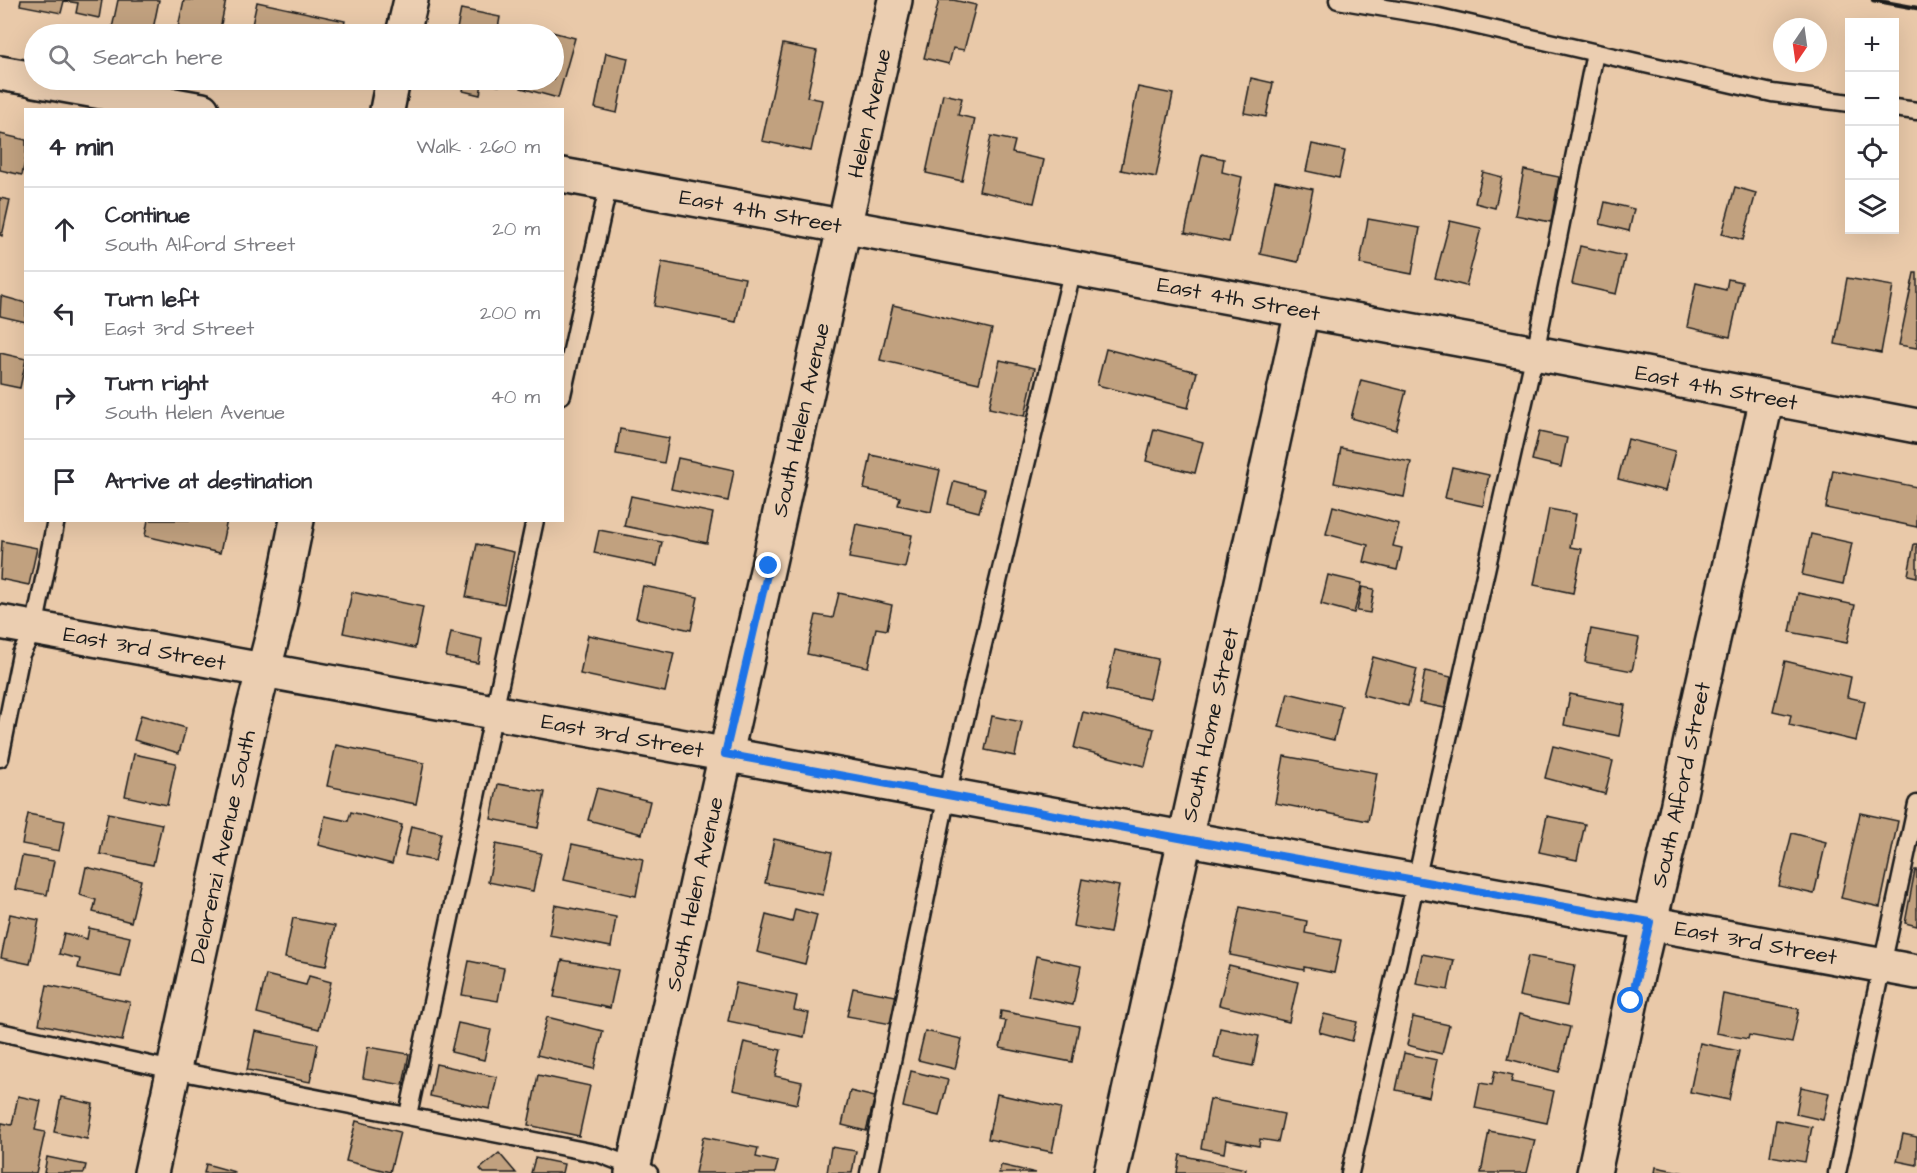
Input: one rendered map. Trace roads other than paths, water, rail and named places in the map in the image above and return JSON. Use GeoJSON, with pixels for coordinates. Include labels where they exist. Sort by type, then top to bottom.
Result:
{"type":"FeatureCollection","features":[{"type":"Feature","properties":{"kind":"street"},"geometry":{"type":"LineString","coordinates":[[405,24],[411,0]]}},
{"type":"Feature","properties":{"kind":"street","name":"Helen Avenue"},"geometry":{"type":"LineString","coordinates":[[844,226],[895,0]]}},
{"type":"Feature","properties":{"kind":"street"},"geometry":{"type":"LineString","coordinates":[[0,73],[24,77]]}},
{"type":"Feature","properties":{"kind":"street"},"geometry":{"type":"LineString","coordinates":[[82,90],[142,104],[182,108]]}},
{"type":"Feature","properties":{"kind":"street"},"geometry":{"type":"LineString","coordinates":[[387,108],[391,90]]}},
{"type":"Feature","properties":{"kind":"street","name":"East 4th Street"},"geometry":{"type":"LineString","coordinates":[[564,175],[1535,353],[1917,426]]}},
{"type":"Feature","properties":{"kind":"street","name":"South Helen Avenue"},"geometry":{"type":"LineString","coordinates":[[638,1171],[725,754],[844,226]]}},
{"type":"Feature","properties":{"kind":"street","name":"South Home Street"},"geometry":{"type":"LineString","coordinates":[[1111,1173],[1302,311]]}},
{"type":"Feature","properties":{"kind":"street","name":"South Alford Street"},"geometry":{"type":"LineString","coordinates":[[1594,1173],[1767,398]]}},
{"type":"Feature","properties":{"kind":"street","name":"Delorenzi Avenue South"},"geometry":{"type":"LineString","coordinates":[[151,1173],[297,522]]}},
{"type":"Feature","properties":{"kind":"street","name":"East 3rd Street"},"geometry":{"type":"LineString","coordinates":[[0,622],[1917,972]]}},
{"type":"Feature","properties":{"kind":"lane"},"geometry":{"type":"LineString","coordinates":[[1338,0],[1439,17],[1772,93],[1845,102]]}},
{"type":"Feature","properties":{"kind":"lane"},"geometry":{"type":"LineString","coordinates":[[1350,1173],[1535,353],[1595,53]]}},
{"type":"Feature","properties":{"kind":"lane"},"geometry":{"type":"LineString","coordinates":[[1899,109],[1917,111]]}},
{"type":"Feature","properties":{"kind":"lane"},"geometry":{"type":"LineString","coordinates":[[564,386],[609,183]]}},
{"type":"Feature","properties":{"kind":"lane"},"geometry":{"type":"LineString","coordinates":[[869,1173],[947,795],[1073,268]]}},
{"type":"Feature","properties":{"kind":"lane"},"geometry":{"type":"LineString","coordinates":[[0,758],[21,654],[34,628],[56,522]]}},
{"type":"Feature","properties":{"kind":"lane"},"geometry":{"type":"LineString","coordinates":[[408,1115],[535,522]]}},
{"type":"Feature","properties":{"kind":"lane"},"geometry":{"type":"LineString","coordinates":[[1837,1173],[1917,804]]}},
{"type":"Feature","properties":{"kind":"lane"},"geometry":{"type":"LineString","coordinates":[[0,1032],[173,1070],[600,1154],[638,1171]]}},
{"type":"Feature","properties":{"kind":"railway"},"geometry":{"type":"LineString","coordinates":[[1873,0],[1917,8]]}}]}
